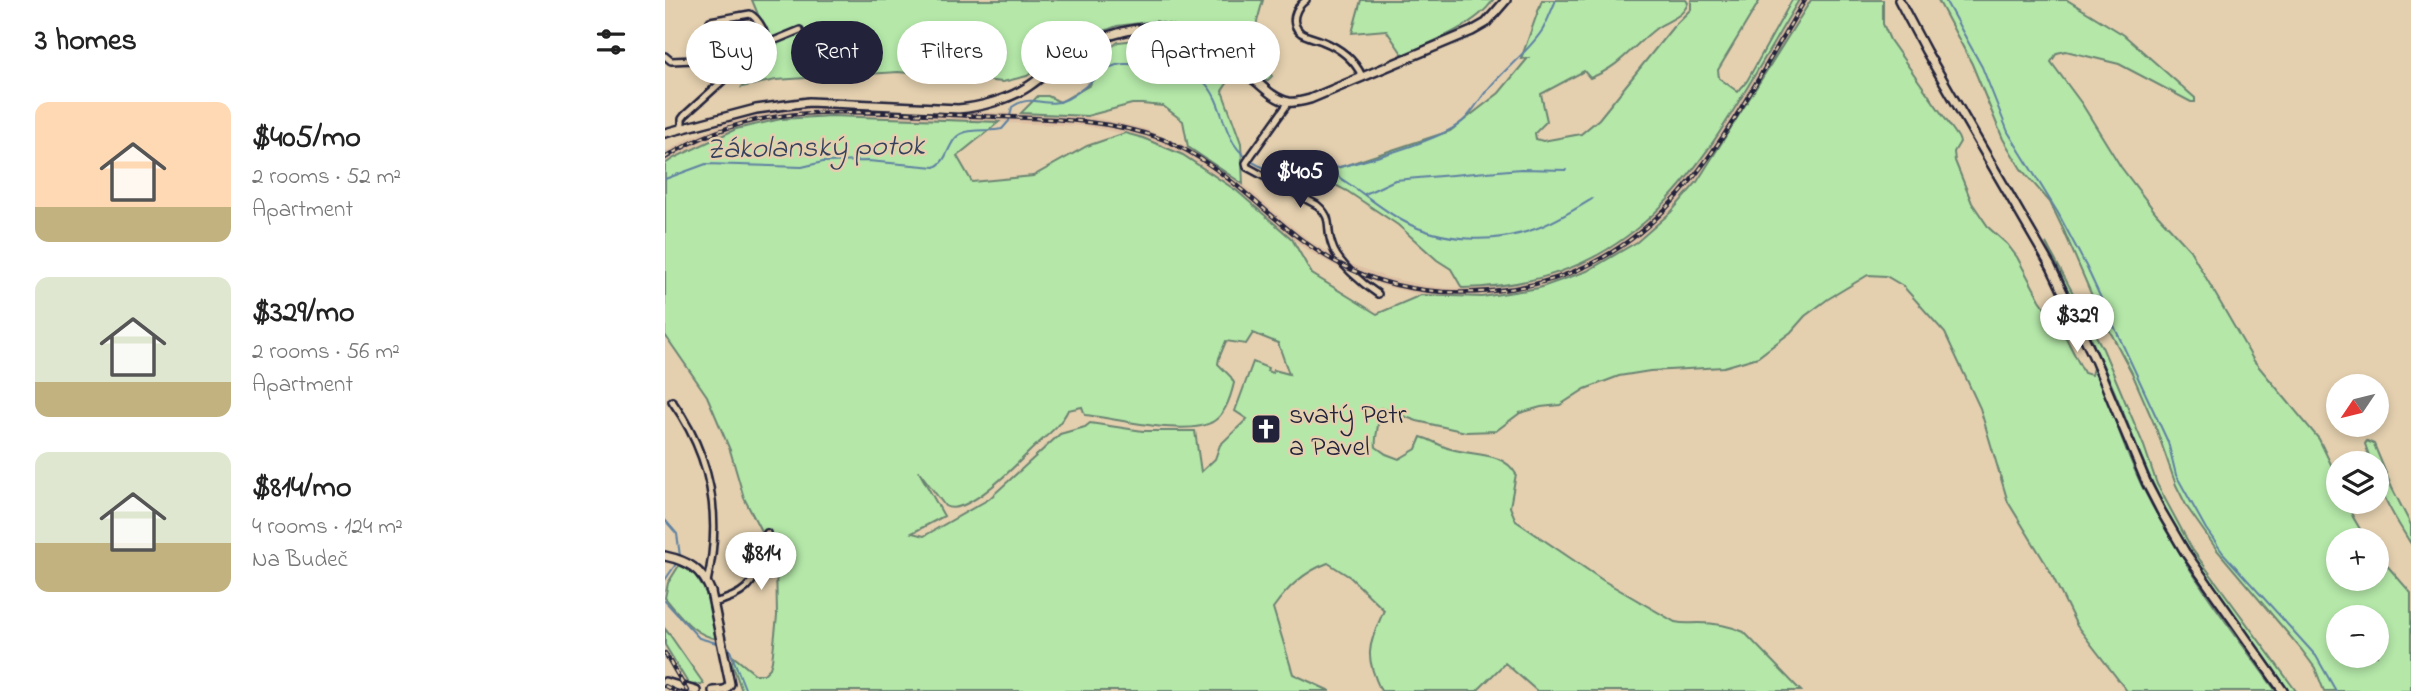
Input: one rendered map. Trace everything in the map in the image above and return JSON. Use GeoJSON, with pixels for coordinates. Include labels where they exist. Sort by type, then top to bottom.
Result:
{"type":"FeatureCollection","features":[{"type":"Feature","properties":{"kind":"main road"},"geometry":{"type":"LineString","coordinates":[[665,133],[757,109],[809,102],[973,107],[1020,92],[1078,49],[1125,33],[1160,28],[1193,39],[1275,96],[1290,102],[1310,99],[1472,32],[1486,23],[1506,0]]}},
{"type":"Feature","properties":{"kind":"main road"},"geometry":{"type":"LineString","coordinates":[[1899,0],[2051,267],[2161,510],[2185,552],[2283,691]]}},
{"type":"Feature","properties":{"kind":"main road"},"geometry":{"type":"LineString","coordinates":[[667,556],[693,565],[707,582],[723,644],[729,688],[713,691]]}},
{"type":"Feature","properties":{"kind":"main road"},"geometry":{"type":"LineString","coordinates":[[665,682],[696,691]]}},
{"type":"Feature","properties":{"kind":"street"},"geometry":{"type":"LineString","coordinates":[[1306,0],[1295,15],[1299,31],[1348,56],[1357,65],[1362,76]]}},
{"type":"Feature","properties":{"kind":"street"},"geometry":{"type":"LineString","coordinates":[[710,21],[750,14],[757,21]]}},
{"type":"Feature","properties":{"kind":"street"},"geometry":{"type":"LineString","coordinates":[[665,56],[671,61],[686,60]]}},
{"type":"Feature","properties":{"kind":"street"},"geometry":{"type":"LineString","coordinates":[[682,128],[682,118],[718,84]]}},
{"type":"Feature","properties":{"kind":"street"},"geometry":{"type":"LineString","coordinates":[[1290,102],[1252,154],[1247,167],[1325,212],[1329,218],[1334,251],[1359,280],[1378,295]]}},
{"type":"Feature","properties":{"kind":"street"},"geometry":{"type":"LineString","coordinates":[[672,401],[692,432],[712,492],[715,526],[707,582]]}},
{"type":"Feature","properties":{"kind":"street"},"geometry":{"type":"LineString","coordinates":[[713,603],[735,598],[748,589],[759,566],[763,539],[767,533]]}},
{"type":"Feature","properties":{"kind":"shaded area"},"geometry":{"type":"Polygon","coordinates":[[[1799,0],[1811,0],[1712,161],[1671,212],[1637,242],[1587,271],[1539,288],[1503,295],[1421,295],[1383,286],[1348,273],[1308,251],[1237,191],[1183,155],[1143,138],[1086,126],[831,116],[781,119],[715,137],[665,164],[665,152],[689,138],[733,120],[779,109],[831,106],[1087,116],[1146,129],[1188,147],[1243,184],[1313,243],[1351,264],[1386,277],[1422,285],[1445,288],[1501,286],[1536,279],[1583,262],[1631,234],[1664,206],[1704,156],[1799,0]]]}},
{"type":"Feature","properties":{"kind":"green space"},"geometry":{"type":"Polygon","coordinates":[[[752,0],[1263,0],[1257,21],[1126,21],[1126,25],[1112,28],[1112,21],[1021,21],[1021,78],[1007,81],[1007,21],[897,21],[897,72],[883,73],[883,21],[791,21],[791,79],[777,80],[777,21],[761,21],[752,0]]]}},
{"type":"Feature","properties":{"kind":"green space"},"geometry":{"type":"Polygon","coordinates":[[[1361,0],[1493,0],[1465,25],[1403,55],[1386,30],[1352,33],[1361,0]]]}},
{"type":"Feature","properties":{"kind":"green space"},"geometry":{"type":"Polygon","coordinates":[[[1542,0],[1686,0],[1688,3],[1679,15],[1649,34],[1611,68],[1590,78],[1584,71],[1541,94],[1547,121],[1535,133],[1536,139],[1543,141],[1581,134],[1599,119],[1673,27],[1691,9],[1691,0],[1760,0],[1718,70],[1719,78],[1738,92],[1747,81],[1792,0],[1799,0],[1737,105],[1705,153],[1671,196],[1631,233],[1584,262],[1529,281],[1462,288],[1451,269],[1398,225],[1347,191],[1316,175],[1450,131],[1499,93],[1528,58],[1521,59],[1542,0]]]}},
{"type":"Feature","properties":{"kind":"green space"},"geometry":{"type":"Polygon","coordinates":[[[1811,0],[1883,0],[1883,24],[1890,40],[1958,137],[1960,142],[1954,152],[1955,161],[1972,203],[1989,228],[2017,257],[2084,373],[2091,375],[2093,368],[2096,371],[2131,461],[2158,516],[2206,593],[2276,691],[2127,691],[2077,626],[2049,569],[2008,502],[1980,408],[1945,333],[1903,286],[1886,276],[1868,275],[1805,316],[1791,332],[1758,357],[1724,367],[1650,371],[1619,376],[1585,389],[1560,405],[1520,413],[1496,431],[1466,432],[1417,421],[1381,408],[1377,415],[1376,447],[1399,459],[1416,449],[1421,437],[1447,448],[1503,461],[1516,474],[1510,507],[1516,521],[1604,581],[1675,622],[1716,624],[1744,632],[1801,691],[1537,691],[1505,663],[1477,691],[1381,691],[1372,668],[1370,650],[1384,610],[1350,577],[1328,563],[1297,581],[1273,608],[1293,674],[1330,691],[742,691],[732,663],[734,657],[755,674],[764,674],[772,661],[777,616],[776,560],[744,498],[730,450],[707,396],[665,335],[665,164],[674,158],[736,129],[781,119],[831,116],[999,122],[957,156],[972,182],[1033,176],[1087,146],[1125,133],[1183,155],[1237,191],[1292,239],[1312,274],[1377,314],[1421,295],[1482,297],[1539,288],[1587,271],[1637,242],[1671,212],[1697,182],[1811,0]],[[1253,333],[1246,344],[1226,341],[1218,364],[1231,377],[1233,388],[1221,414],[1203,426],[1151,426],[1085,415],[1082,407],[1068,410],[1056,427],[1002,478],[977,498],[954,508],[945,506],[918,470],[944,516],[912,533],[924,536],[989,499],[1060,434],[1090,423],[1143,431],[1195,431],[1201,472],[1215,459],[1220,445],[1247,419],[1235,411],[1253,362],[1273,373],[1274,370],[1289,374],[1278,343],[1253,333]]]}},
{"type":"Feature","properties":{"kind":"green space"},"geometry":{"type":"Polygon","coordinates":[[[1938,0],[2067,0],[2124,35],[2195,98],[2195,102],[2191,102],[2119,64],[2066,51],[2057,53],[2051,62],[2082,104],[2121,167],[2156,213],[2190,250],[2254,361],[2319,439],[2326,454],[2326,514],[2352,514],[2359,528],[2326,528],[2326,591],[2389,591],[2389,568],[2411,593],[2411,691],[2324,691],[2315,668],[2301,649],[2217,550],[2187,507],[2176,485],[2156,428],[2132,373],[2096,305],[2050,202],[2021,169],[2003,139],[1972,64],[1938,0]]]}},
{"type":"Feature","properties":{"kind":"green space"},"geometry":{"type":"Polygon","coordinates":[[[1126,41],[1126,84],[1227,84],[1222,91],[1241,143],[1243,184],[1188,147],[1183,121],[1163,106],[1132,104],[1087,116],[1021,113],[1038,96],[1048,96],[1060,102],[1090,84],[1112,84],[1112,47],[1118,42],[1126,41]]]}},
{"type":"Feature","properties":{"kind":"green space"},"geometry":{"type":"Polygon","coordinates":[[[2046,243],[2103,349],[2157,484],[2192,549],[2296,691],[2289,691],[2239,624],[2207,578],[2164,506],[2102,362],[2046,243]]]}},
{"type":"Feature","properties":{"kind":"green space"},"geometry":{"type":"Polygon","coordinates":[[[2367,441],[2374,444],[2377,451],[2367,451],[2365,444],[2367,441]]]}},
{"type":"Feature","properties":{"kind":"green space"},"geometry":{"type":"Polygon","coordinates":[[[2389,481],[2411,525],[2411,544],[2389,505],[2389,481]]]}},
{"type":"Feature","properties":{"kind":"green space"},"geometry":{"type":"Polygon","coordinates":[[[680,564],[704,585],[718,639],[694,629],[665,598],[668,583],[680,564]]]}},
{"type":"Feature","properties":{"kind":"green space"},"geometry":{"type":"Polygon","coordinates":[[[665,629],[704,684],[689,685],[665,645],[665,629]]]}},
{"type":"Feature","properties":{"kind":"waterway","name":"Zákolanský potok"},"geometry":{"type":"LineString","coordinates":[[665,179],[706,164],[802,167],[823,162],[868,161],[935,167],[943,160],[958,136],[972,131],[1002,129],[1009,121],[1012,107],[1019,103],[1059,102],[1073,96],[1109,68],[1130,64],[1180,69],[1199,78],[1211,91],[1231,138],[1241,153],[1258,165],[1293,175],[1330,169],[1408,147],[1463,121],[1489,88],[1538,36],[1556,0]]}},
{"type":"Feature","properties":{"kind":"waterway"},"geometry":{"type":"LineString","coordinates":[[1945,0],[1982,67],[2008,132],[2058,213],[2086,266],[2168,442],[2176,475],[2206,529],[2223,553],[2316,656],[2336,691]]}},
{"type":"Feature","properties":{"kind":"waterway"},"geometry":{"type":"LineString","coordinates":[[1333,168],[1340,178],[1403,221],[1451,237],[1485,239],[1519,234],[1550,223],[1592,199]]}},
{"type":"Feature","properties":{"kind":"waterway"},"geometry":{"type":"LineString","coordinates":[[1365,194],[1395,180],[1521,169],[1566,170]]}},
{"type":"Feature","properties":{"kind":"waterway","name":"Zákolanský potok"},"geometry":{"type":"LineString","coordinates":[[665,520],[677,534],[680,556]]}},
{"type":"Feature","properties":{"kind":"waterway","name":"Zákolanský potok"},"geometry":{"type":"LineString","coordinates":[[665,580],[678,561]]}},
{"type":"Feature","properties":{"kind":"waterway"},"geometry":{"type":"LineString","coordinates":[[665,601],[699,638],[720,644]]}},
{"type":"Feature","properties":{"kind":"waterway"},"geometry":{"type":"LineString","coordinates":[[725,645],[729,648],[746,691]]}},
{"type":"Feature","properties":{"kind":"railway"},"geometry":{"type":"LineString","coordinates":[[665,158],[722,130],[751,121],[810,113],[916,113],[1103,124],[1162,139],[1186,150],[1230,180],[1313,248],[1354,271],[1392,284],[1432,291],[1492,291],[1552,279],[1603,257],[1647,226],[1684,189],[1717,145],[1805,0]]}},
{"type":"Feature","properties":{"kind":"railway"},"geometry":{"type":"LineString","coordinates":[[665,653],[687,691]]}},
{"type":"Feature","properties":{"kind":"railway"},"geometry":{"type":"LineString","coordinates":[[665,686],[675,691]]}},
{"type":"Feature","properties":{"kind":"place","name":"svatý Petr a Pavel"},"geometry":{"type":"Point","coordinates":[1266,429]}}]}
